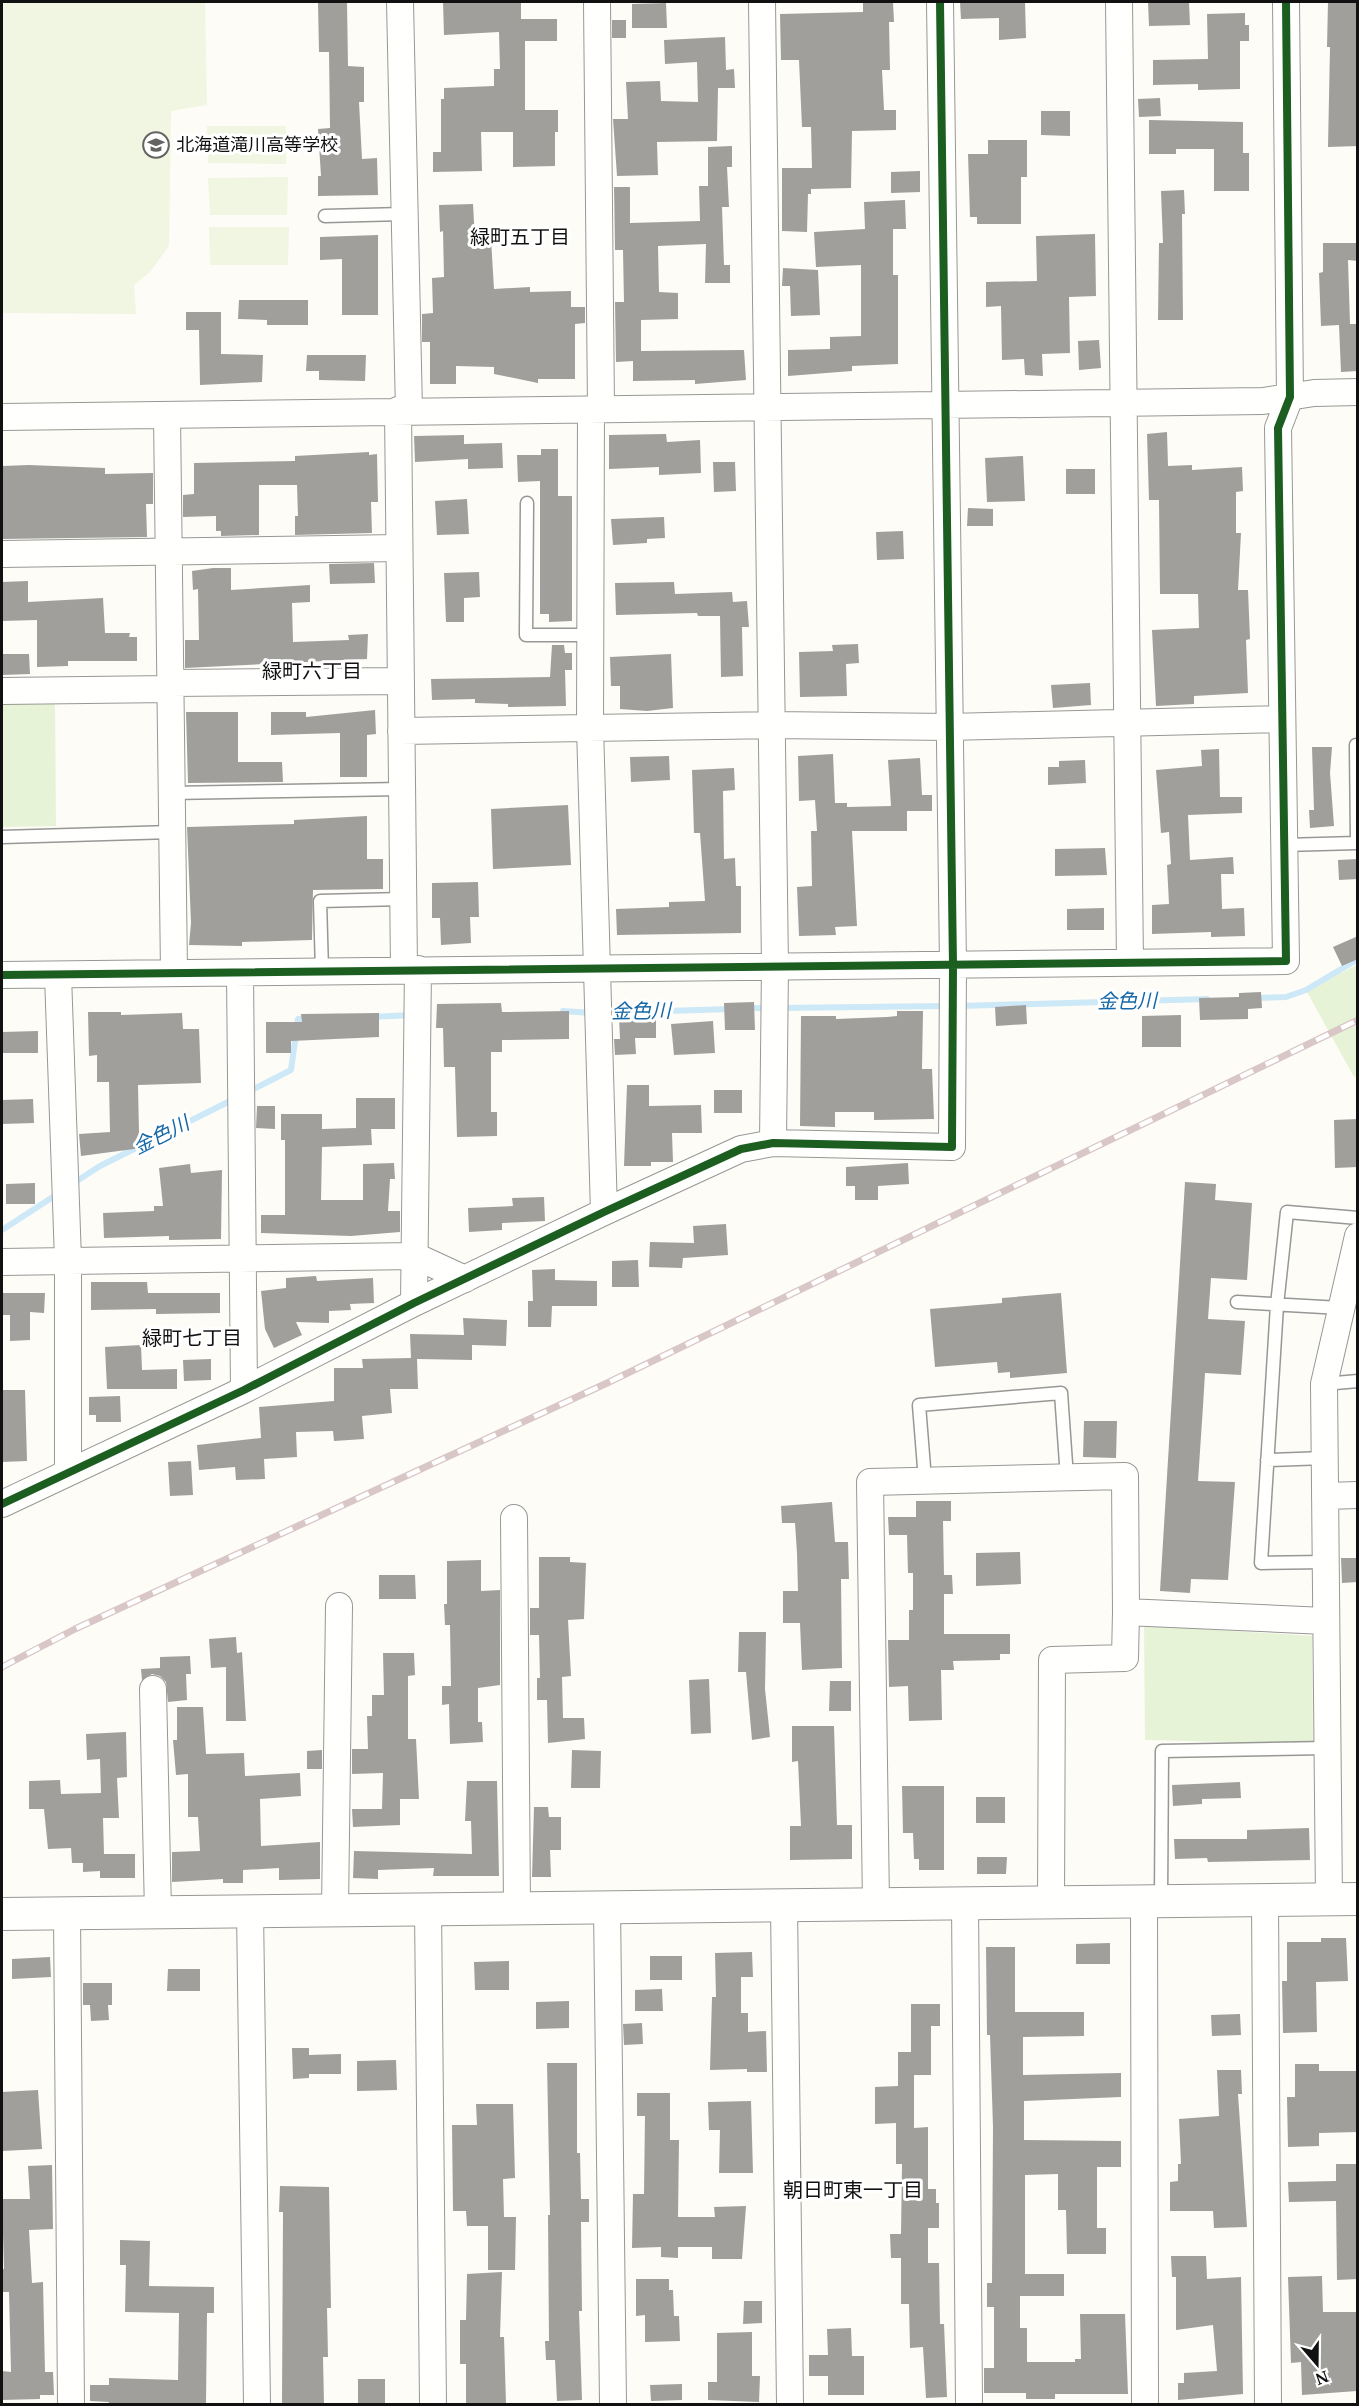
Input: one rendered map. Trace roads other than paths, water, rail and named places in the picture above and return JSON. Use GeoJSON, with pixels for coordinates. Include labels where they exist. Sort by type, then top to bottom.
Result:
{"type":"FeatureCollection","features":[{"type":"Feature","properties":{"kind":"street"},"geometry":{"type":"LineString","coordinates":[[400,2],[404,411],[399,548],[400,681],[403,899],[411,969],[414,1304]]}},
{"type":"Feature","properties":{"kind":"street"},"geometry":{"type":"LineString","coordinates":[[597,2],[596,408],[591,727],[604,1212]]}},
{"type":"Feature","properties":{"kind":"street"},"geometry":{"type":"LineString","coordinates":[[762,2],[775,967],[773,1143]]}},
{"type":"Feature","properties":{"kind":"street"},"geometry":{"type":"LineString","coordinates":[[2,1504],[244,1390],[604,1212],[741,1149],[773,1143],[952,1147],[953,965],[940,2]]}},
{"type":"Feature","properties":{"kind":"street"},"geometry":{"type":"LineString","coordinates":[[1119,2],[1130,962]]}},
{"type":"Feature","properties":{"kind":"street"},"geometry":{"type":"LineString","coordinates":[[2,975],[1286,961],[1278,428],[1290,397],[1286,2]]}},
{"type":"Feature","properties":{"kind":"street"},"geometry":{"type":"LineString","coordinates":[[2,417],[1263,401],[1314,393],[1358,392]]}},
{"type":"Feature","properties":{"kind":"street"},"geometry":{"type":"LineString","coordinates":[[167,415],[174,973]]}},
{"type":"Feature","properties":{"kind":"street"},"geometry":{"type":"LineString","coordinates":[[2,554],[399,548]]}},
{"type":"Feature","properties":{"kind":"street"},"geometry":{"type":"LineString","coordinates":[[2,691],[400,681]]}},
{"type":"Feature","properties":{"kind":"street"},"geometry":{"type":"LineString","coordinates":[[401,731],[772,725],[949,727],[1282,719]]}},
{"type":"Feature","properties":{"kind":"street"},"geometry":{"type":"LineString","coordinates":[[240,973],[244,1390]]}},
{"type":"Feature","properties":{"kind":"street"},"geometry":{"type":"LineString","coordinates":[[58,975],[68,1260],[68,1472]]}},
{"type":"Feature","properties":{"kind":"street"},"geometry":{"type":"LineString","coordinates":[[2,1914],[1343,1899],[1327,1748],[1324,1384],[1358,1236]]}},
{"type":"Feature","properties":{"kind":"street"},"geometry":{"type":"LineString","coordinates":[[2,1262],[415,1256],[465,1279]]}},
{"type":"Feature","properties":{"kind":"street"},"geometry":{"type":"LineString","coordinates":[[876,1904],[870,1482],[1125,1476],[1125,1658],[1052,1660],[1051,1902]]}},
{"type":"Feature","properties":{"kind":"street"},"geometry":{"type":"LineString","coordinates":[[1325,1496],[1358,1495]]}},
{"type":"Feature","properties":{"kind":"street"},"geometry":{"type":"LineString","coordinates":[[514,1518],[517,1908]]}},
{"type":"Feature","properties":{"kind":"street"},"geometry":{"type":"LineString","coordinates":[[335,1910],[339,1606]]}},
{"type":"Feature","properties":{"kind":"street"},"geometry":{"type":"LineString","coordinates":[[1126,1612],[1325,1621]]}},
{"type":"Feature","properties":{"kind":"street"},"geometry":{"type":"LineString","coordinates":[[153,1689],[158,1912]]}},
{"type":"Feature","properties":{"kind":"street"},"geometry":{"type":"LineString","coordinates":[[1265,1900],[1268,2404]]}},
{"type":"Feature","properties":{"kind":"street"},"geometry":{"type":"LineString","coordinates":[[1145,2404],[1153,1901]]}},
{"type":"Feature","properties":{"kind":"street"},"geometry":{"type":"LineString","coordinates":[[965,1904],[969,2404]]}},
{"type":"Feature","properties":{"kind":"street"},"geometry":{"type":"LineString","coordinates":[[784,1905],[790,2404]]}},
{"type":"Feature","properties":{"kind":"street"},"geometry":{"type":"LineString","coordinates":[[607,1907],[614,2404]]}},
{"type":"Feature","properties":{"kind":"street"},"geometry":{"type":"LineString","coordinates":[[428,1909],[433,2404]]}},
{"type":"Feature","properties":{"kind":"street"},"geometry":{"type":"LineString","coordinates":[[250,1911],[257,2404]]}},
{"type":"Feature","properties":{"kind":"street"},"geometry":{"type":"LineString","coordinates":[[67,1913],[71,2404]]}},
{"type":"Feature","properties":{"kind":"lane"},"geometry":{"type":"LineString","coordinates":[[325,216],[403,214]]}},
{"type":"Feature","properties":{"kind":"lane"},"geometry":{"type":"LineString","coordinates":[[527,503],[526,634],[591,635]]}},
{"type":"Feature","properties":{"kind":"lane"},"geometry":{"type":"LineString","coordinates":[[1284,845],[1358,843],[1356,745]]}},
{"type":"Feature","properties":{"kind":"lane"},"geometry":{"type":"LineString","coordinates":[[171,793],[402,789]]}},
{"type":"Feature","properties":{"kind":"lane"},"geometry":{"type":"LineString","coordinates":[[2,837],[172,832]]}},
{"type":"Feature","properties":{"kind":"lane"},"geometry":{"type":"LineString","coordinates":[[322,971],[320,901],[403,899]]}},
{"type":"Feature","properties":{"kind":"lane"},"geometry":{"type":"LineString","coordinates":[[1325,1563],[1262,1563],[1277,1305],[1287,1212],[1358,1218]]}},
{"type":"Feature","properties":{"kind":"lane"},"geometry":{"type":"LineString","coordinates":[[1237,1302],[1341,1308]]}},
{"type":"Feature","properties":{"kind":"lane"},"geometry":{"type":"LineString","coordinates":[[1324,1384],[1358,1381]]}},
{"type":"Feature","properties":{"kind":"lane"},"geometry":{"type":"LineString","coordinates":[[925,1480],[919,1405],[1061,1393],[1067,1478]]}},
{"type":"Feature","properties":{"kind":"lane"},"geometry":{"type":"LineString","coordinates":[[1267,1460],[1325,1458]]}},
{"type":"Feature","properties":{"kind":"lane"},"geometry":{"type":"LineString","coordinates":[[1153,1901],[1162,1751],[1327,1748]]}},
{"type":"Feature","properties":{"kind":"waterway","name":"金色川"},"geometry":{"type":"LineString","coordinates":[[1256,998],[1286,997],[1306,990],[1358,959]]}},
{"type":"Feature","properties":{"kind":"waterway","name":"金色川"},"geometry":{"type":"LineString","coordinates":[[959,1006],[1207,999]]}},
{"type":"Feature","properties":{"kind":"waterway","name":"金色川"},"geometry":{"type":"LineString","coordinates":[[779,1008],[946,1006]]}},
{"type":"Feature","properties":{"kind":"waterway","name":"金色川"},"geometry":{"type":"LineString","coordinates":[[746,1008],[769,1008]]}},
{"type":"Feature","properties":{"kind":"waterway","name":"金色川"},"geometry":{"type":"LineString","coordinates":[[605,1013],[730,1009]]}},
{"type":"Feature","properties":{"kind":"waterway","name":"金色川"},"geometry":{"type":"LineString","coordinates":[[563,1011],[592,1013]]}},
{"type":"Feature","properties":{"kind":"waterway","name":"金色川"},"geometry":{"type":"LineString","coordinates":[[371,1017],[412,1015]]}},
{"type":"Feature","properties":{"kind":"waterway","name":"金色川"},"geometry":{"type":"LineString","coordinates":[[248,1092],[291,1070],[298,1019],[307,1018]]}},
{"type":"Feature","properties":{"kind":"waterway","name":"金色川"},"geometry":{"type":"LineString","coordinates":[[72,1184],[100,1166],[236,1098]]}},
{"type":"Feature","properties":{"kind":"waterway","name":"金色川"},"geometry":{"type":"LineString","coordinates":[[2,1230],[59,1193]]}},
{"type":"Feature","properties":{"kind":"railway"},"geometry":{"type":"LineString","coordinates":[[2,1667],[75,1629],[605,1384],[1358,1020]]}},
{"type":"Feature","properties":{"kind":"place","name":"北海道滝川高等学校"},"geometry":{"type":"Point","coordinates":[156,145]}},
{"type":"Feature","properties":{"kind":"district","name":"緑町五丁目"},"geometry":{"type":"Point","coordinates":[520,237]}},
{"type":"Feature","properties":{"kind":"district","name":"緑町六丁目"},"geometry":{"type":"Point","coordinates":[312,671]}},
{"type":"Feature","properties":{"kind":"district","name":"緑町七丁目"},"geometry":{"type":"Point","coordinates":[192,1338]}},
{"type":"Feature","properties":{"kind":"district","name":"朝日町東一丁目"},"geometry":{"type":"Point","coordinates":[853,2190]}}]}
